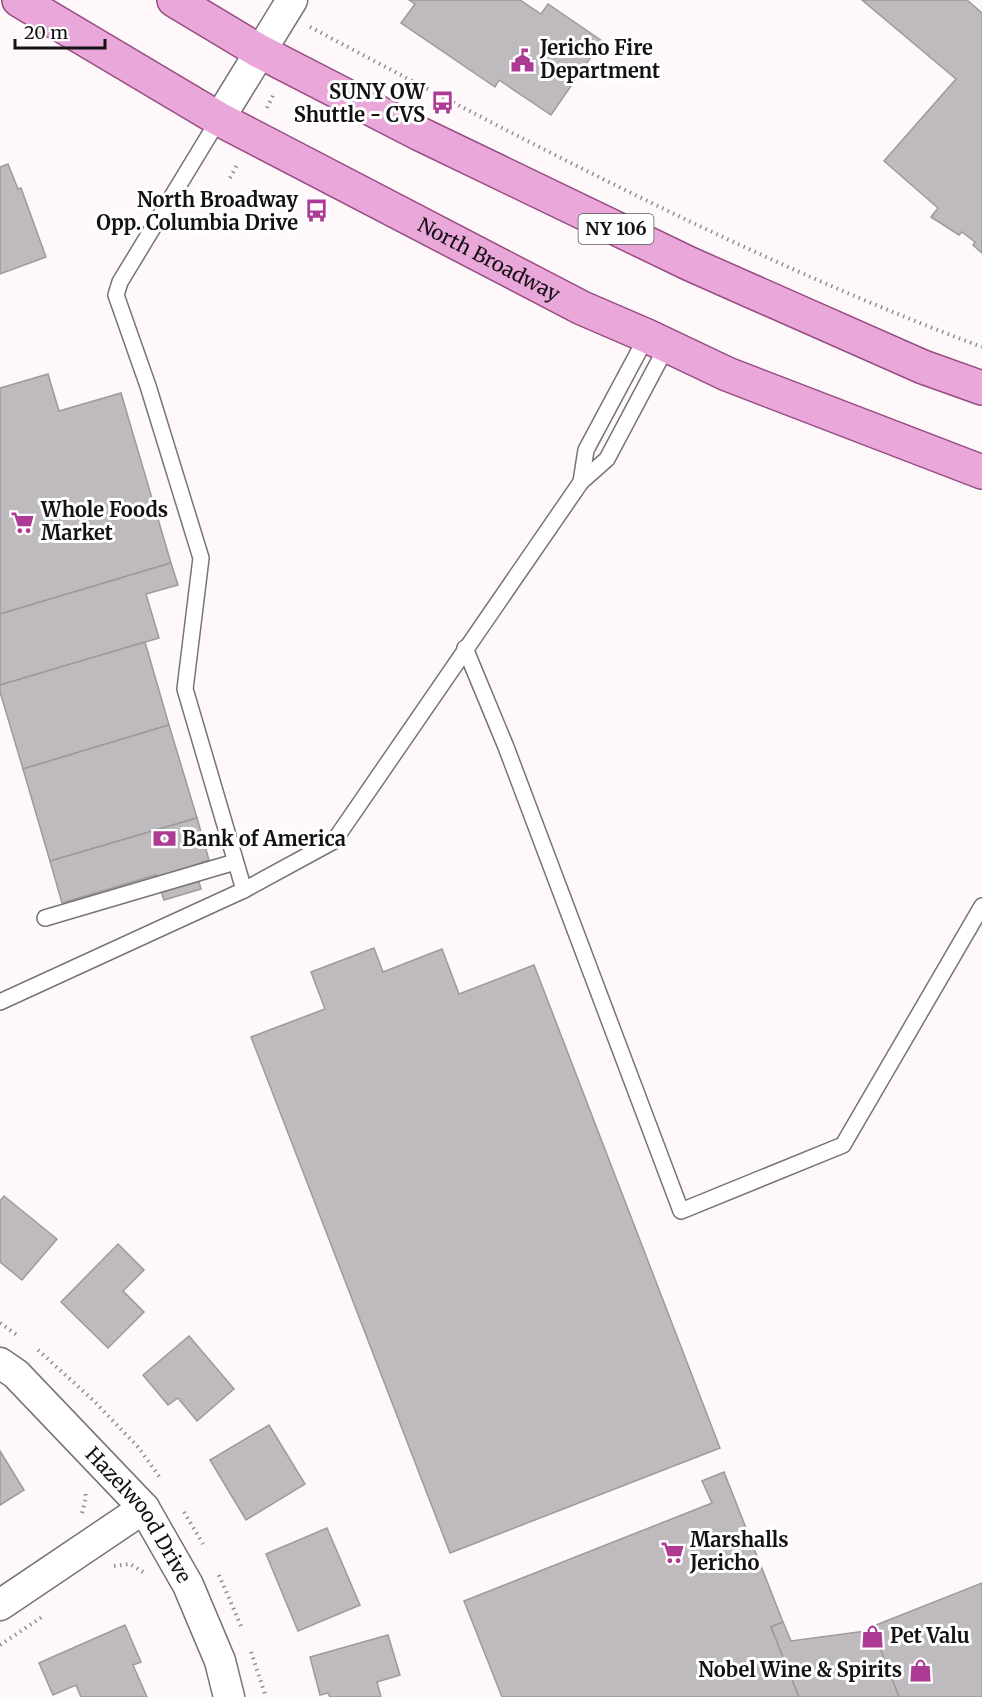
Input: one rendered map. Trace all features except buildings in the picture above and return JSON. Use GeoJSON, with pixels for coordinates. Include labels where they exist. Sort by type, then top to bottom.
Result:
{"type":"FeatureCollection","features":[{"type":"Feature","properties":{"kind":"main road","name":"North Broadway"},"geometry":{"type":"LineString","coordinates":[[19,0],[219,119],[582,308],[727,374],[982,472]]}},
{"type":"Feature","properties":{"kind":"main road","name":"NY 106"},"geometry":{"type":"LineString","coordinates":[[174,0],[260,51],[420,135],[690,264],[923,367],[982,388]]}},
{"type":"Feature","properties":{"kind":"street"},"geometry":{"type":"LineString","coordinates":[[219,119],[292,0]]}},
{"type":"Feature","properties":{"kind":"street","name":"Hazelwood Drive"},"geometry":{"type":"LineString","coordinates":[[0,1363],[16,1374],[144,1508],[188,1585],[220,1661],[229,1697]]}},
{"type":"Feature","properties":{"kind":"street"},"geometry":{"type":"LineString","coordinates":[[0,1605],[144,1508]]}},
{"type":"Feature","properties":{"kind":"lane"},"geometry":{"type":"LineString","coordinates":[[219,119],[120,282],[116,295],[148,386],[201,558],[185,689],[244,890]]}},
{"type":"Feature","properties":{"kind":"lane"},"geometry":{"type":"LineString","coordinates":[[581,482],[586,450],[657,341]]}},
{"type":"Feature","properties":{"kind":"lane"},"geometry":{"type":"LineString","coordinates":[[0,1002],[244,890],[334,841],[581,482],[608,459],[657,341]]}},
{"type":"Feature","properties":{"kind":"lane"},"geometry":{"type":"LineString","coordinates":[[465,648],[514,769],[681,1211],[843,1145],[982,906]]}},
{"type":"Feature","properties":{"kind":"lane"},"geometry":{"type":"LineString","coordinates":[[45,918],[236,862]]}},
{"type":"Feature","properties":{"kind":"path"},"geometry":{"type":"LineString","coordinates":[[230,178],[309,26],[466,110],[623,189],[808,277],[920,324],[982,347]]}},
{"type":"Feature","properties":{"kind":"path"},"geometry":{"type":"LineString","coordinates":[[79,1517],[83,1512],[87,1497],[82,1484]]}},
{"type":"Feature","properties":{"kind":"path"},"geometry":{"type":"LineString","coordinates":[[105,1570],[130,1564],[141,1569],[146,1575]]}},
{"type":"Feature","properties":{"kind":"path"},"geometry":{"type":"LineString","coordinates":[[0,1645],[44,1615]]}},
{"type":"Feature","properties":{"kind":"place","name":"Jericho Fire Department"},"geometry":{"type":"Point","coordinates":[522,60]}},
{"type":"Feature","properties":{"kind":"place","name":"SUNY OW Shuttle - CVS"},"geometry":{"type":"Point","coordinates":[443,103]}},
{"type":"Feature","properties":{"kind":"place","name":"North Broadway Opp. Columbia Drive"},"geometry":{"type":"Point","coordinates":[316,211]}},
{"type":"Feature","properties":{"kind":"place","name":"Whole Foods Market"},"geometry":{"type":"Point","coordinates":[23,522]}},
{"type":"Feature","properties":{"kind":"place","name":"Bank of America"},"geometry":{"type":"Point","coordinates":[164,839]}},
{"type":"Feature","properties":{"kind":"place","name":"Marshalls Jericho"},"geometry":{"type":"Point","coordinates":[672,1552]}},
{"type":"Feature","properties":{"kind":"place","name":"Pet Valu"},"geometry":{"type":"Point","coordinates":[872,1636]}},
{"type":"Feature","properties":{"kind":"place","name":"Nobel Wine & Spirits"},"geometry":{"type":"Point","coordinates":[920,1670]}}]}
